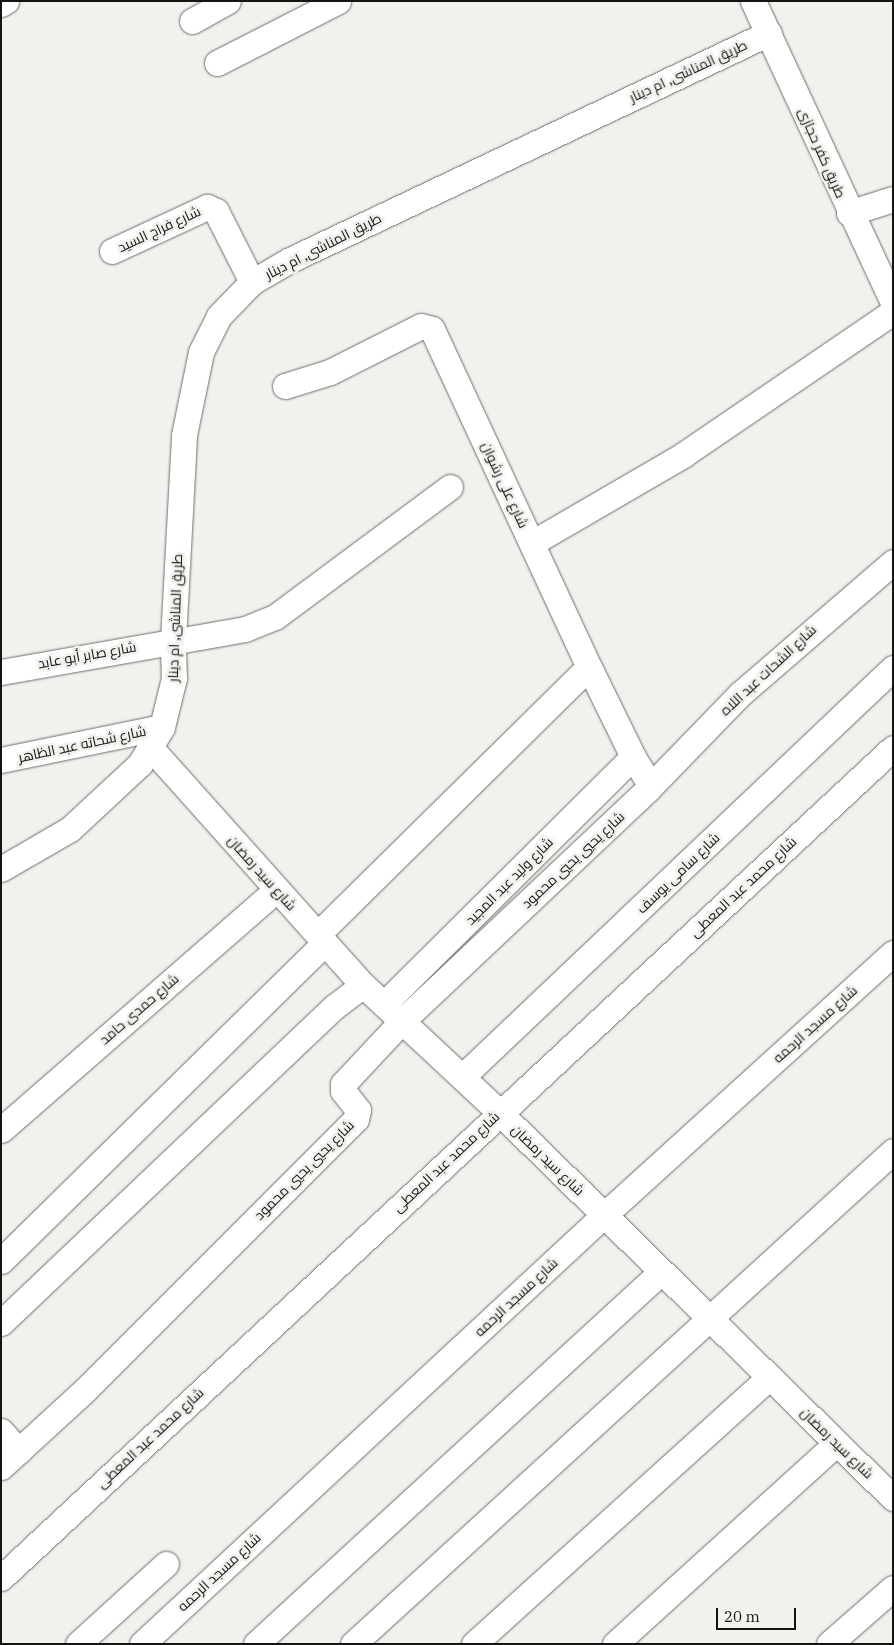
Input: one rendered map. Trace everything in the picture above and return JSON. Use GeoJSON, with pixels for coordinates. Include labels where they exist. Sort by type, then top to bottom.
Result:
{"type":"FeatureCollection","features":[{"type":"Feature","properties":{"kind":"street"},"geometry":{"type":"LineString","coordinates":[[1,4],[6,1]]}},
{"type":"Feature","properties":{"kind":"street"},"geometry":{"type":"LineString","coordinates":[[192,21],[228,1]]}},
{"type":"Feature","properties":{"kind":"street"},"geometry":{"type":"LineString","coordinates":[[217,63],[338,1]]}},
{"type":"Feature","properties":{"kind":"street","name":"طريق كفر حجازى"},"geometry":{"type":"LineString","coordinates":[[753,1],[849,213],[893,303]]}},
{"type":"Feature","properties":{"kind":"street","name":"طريق المناشى, ام دينار"},"geometry":{"type":"LineString","coordinates":[[1,869],[70,829],[140,764],[156,737],[174,678],[173,640],[184,435],[191,390],[201,352],[219,316],[252,282],[290,260],[768,33]]}},
{"type":"Feature","properties":{"kind":"street"},"geometry":{"type":"LineString","coordinates":[[849,213],[893,199]]}},
{"type":"Feature","properties":{"kind":"street","name":"شارع فراج السيد"},"geometry":{"type":"LineString","coordinates":[[112,251],[207,207],[216,210],[252,282]]}},
{"type":"Feature","properties":{"kind":"street"},"geometry":{"type":"LineString","coordinates":[[532,543],[683,455],[893,312]]}},
{"type":"Feature","properties":{"kind":"street","name":"شارع على رشوان"},"geometry":{"type":"LineString","coordinates":[[284,386],[330,372],[421,326],[432,329],[589,667],[633,757],[650,784]]}},
{"type":"Feature","properties":{"kind":"street","name":"شارع صابر أبو عابد"},"geometry":{"type":"LineString","coordinates":[[1,672],[173,640],[245,629],[275,617],[450,487]]}},
{"type":"Feature","properties":{"kind":"street","name":"شارع الشحات عبد اللاه"},"geometry":{"type":"LineString","coordinates":[[650,784],[787,651],[893,562]]}},
{"type":"Feature","properties":{"kind":"street"},"geometry":{"type":"LineString","coordinates":[[1,1261],[589,667]]}},
{"type":"Feature","properties":{"kind":"street","name":"شارع سامى يوسف"},"geometry":{"type":"LineString","coordinates":[[462,1077],[893,668]]}},
{"type":"Feature","properties":{"kind":"street","name":"شارع شحاته عبد الظاهر"},"geometry":{"type":"LineString","coordinates":[[1,760],[156,737]]}},
{"type":"Feature","properties":{"kind":"street","name":"شارع سيد رمضان"},"geometry":{"type":"LineString","coordinates":[[156,737],[277,889],[363,985],[499,1112],[768,1378],[838,1443],[893,1498]]}},
{"type":"Feature","properties":{"kind":"street","name":"شارع محمد عبد المعطى"},"geometry":{"type":"LineString","coordinates":[[1,1578],[499,1112],[893,748]]}},
{"type":"Feature","properties":{"kind":"street","name":"شارع وليد عبد المجيد"},"geometry":{"type":"LineString","coordinates":[[384,1004],[633,757]]}},
{"type":"Feature","properties":{"kind":"street","name":"شارع يحيي يحيي محمود"},"geometry":{"type":"LineString","coordinates":[[10,1459],[86,1390],[356,1119],[358,1110],[343,1091],[345,1080],[402,1021],[648,789],[650,784]]}},
{"type":"Feature","properties":{"kind":"street","name":"شارع حمدى حامد"},"geometry":{"type":"LineString","coordinates":[[1,1130],[277,889]]}},
{"type":"Feature","properties":{"kind":"street","name":"شارع مسجد الرحمه"},"geometry":{"type":"LineString","coordinates":[[142,1644],[604,1215],[893,953]]}},
{"type":"Feature","properties":{"kind":"street"},"geometry":{"type":"LineString","coordinates":[[1,1323],[334,1007],[363,985]]}},
{"type":"Feature","properties":{"kind":"street"},"geometry":{"type":"LineString","coordinates":[[353,1644],[893,1151]]}},
{"type":"Feature","properties":{"kind":"street"},"geometry":{"type":"LineString","coordinates":[[256,1644],[661,1272]]}},
{"type":"Feature","properties":{"kind":"street"},"geometry":{"type":"LineString","coordinates":[[474,1644],[768,1378]]}},
{"type":"Feature","properties":{"kind":"street"},"geometry":{"type":"LineString","coordinates":[[1,1431],[10,1459]]}},
{"type":"Feature","properties":{"kind":"street"},"geometry":{"type":"LineString","coordinates":[[615,1644],[838,1443]]}},
{"type":"Feature","properties":{"kind":"street"},"geometry":{"type":"LineString","coordinates":[[78,1644],[166,1564]]}},
{"type":"Feature","properties":{"kind":"street"},"geometry":{"type":"LineString","coordinates":[[829,1644],[893,1588]]}}]}
